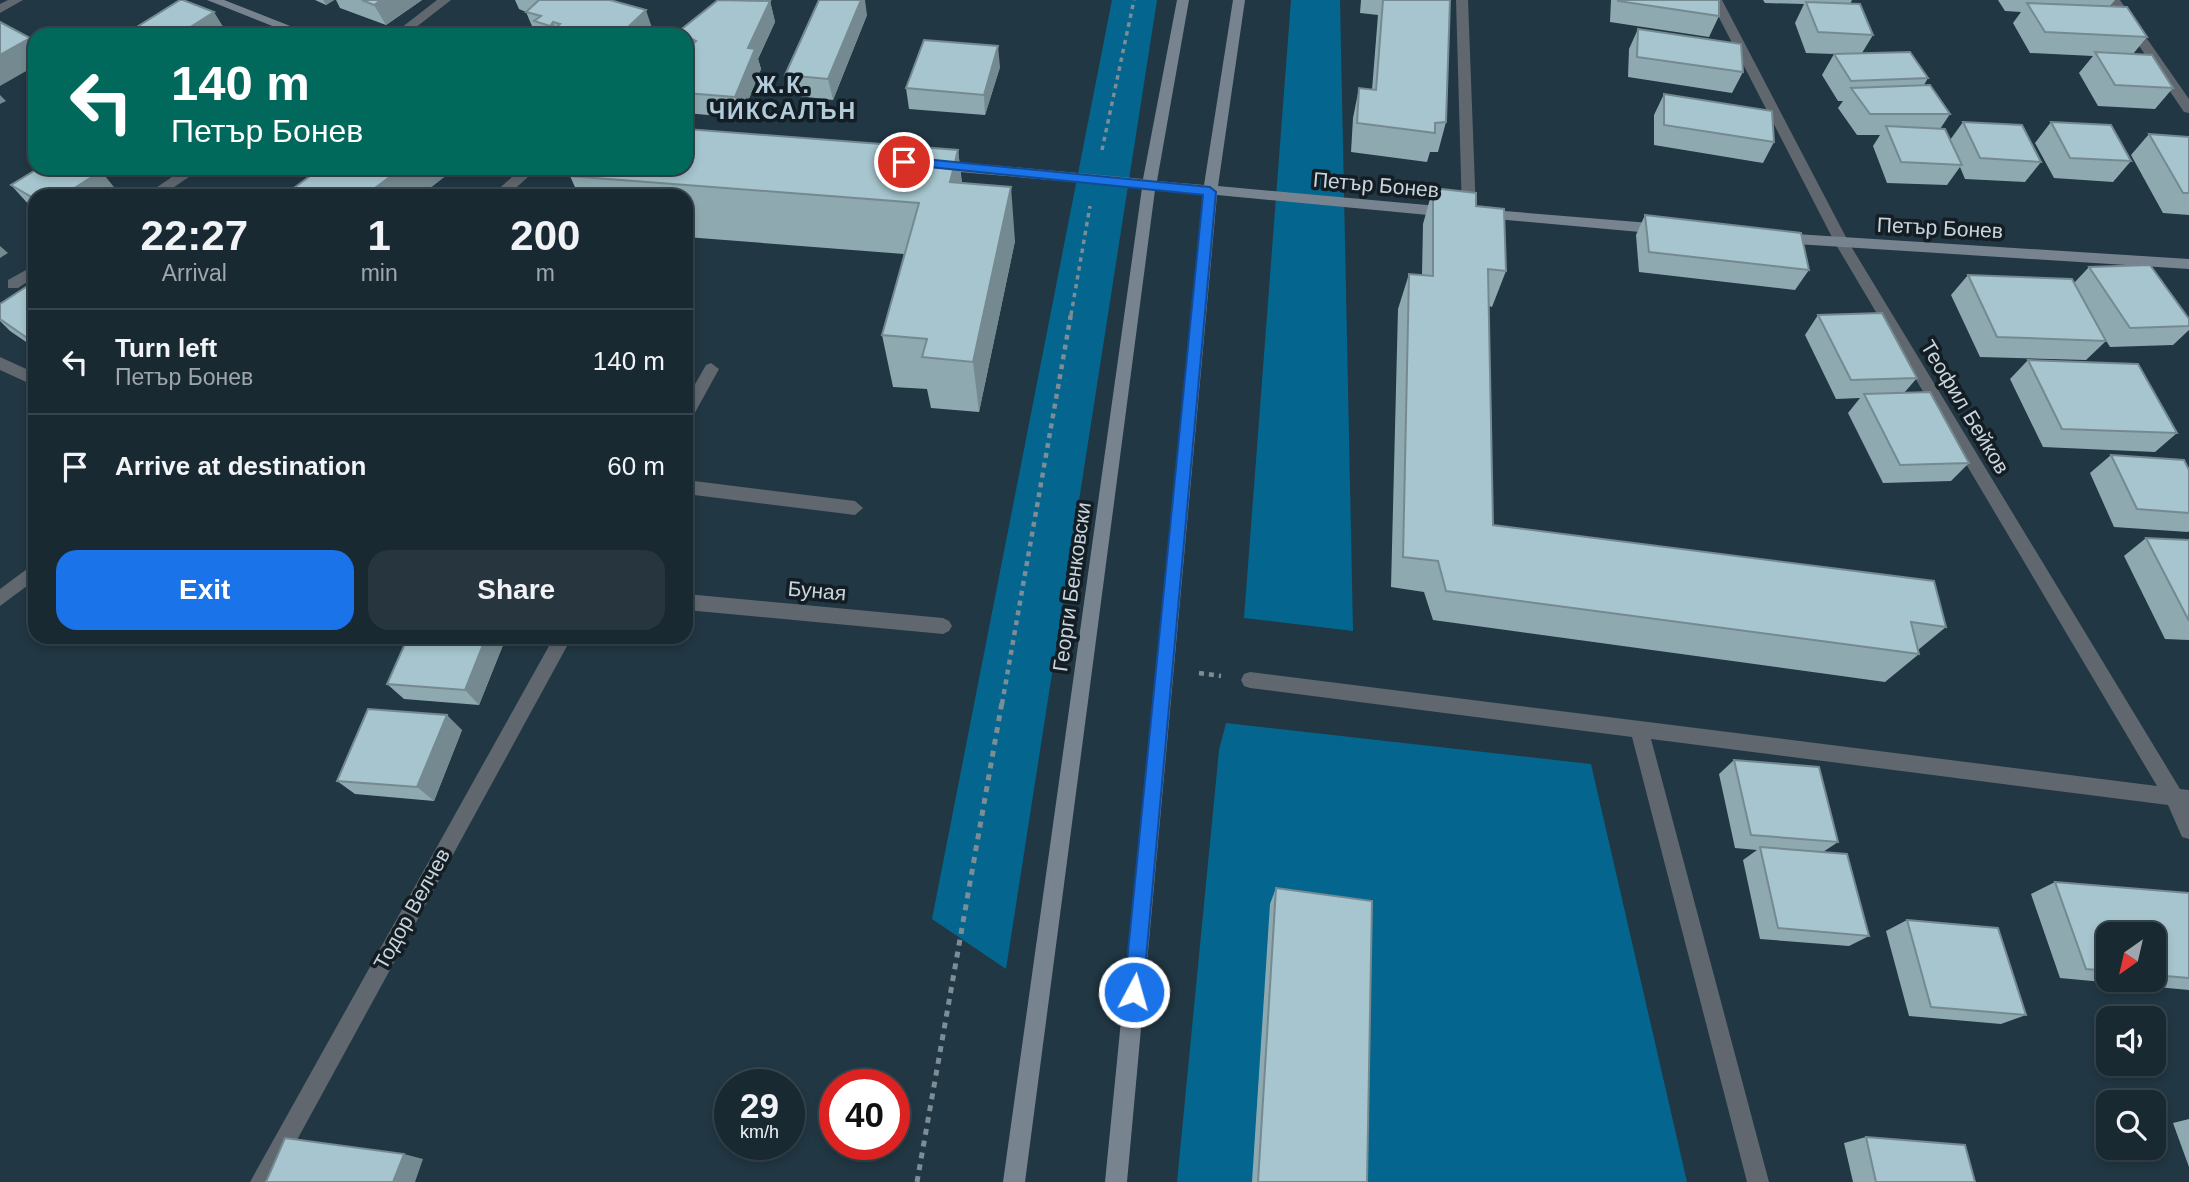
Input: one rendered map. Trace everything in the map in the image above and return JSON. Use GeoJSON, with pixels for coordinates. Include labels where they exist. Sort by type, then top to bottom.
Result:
{"type":"FeatureCollection","features":[{"type":"Feature","properties":{"kind":"street"},"geometry":{"type":"LineString","coordinates":[[0,9],[17,0]]}},
{"type":"Feature","properties":{"kind":"street"},"geometry":{"type":"LineString","coordinates":[[213,0],[288,28]]}},
{"type":"Feature","properties":{"kind":"street"},"geometry":{"type":"LineString","coordinates":[[407,28],[444,0]]}},
{"type":"Feature","properties":{"kind":"street","name":"Георги Бенковски"},"geometry":{"type":"LineString","coordinates":[[1014,1182],[1149,186],[1182,0]]}},
{"type":"Feature","properties":{"kind":"street"},"geometry":{"type":"LineString","coordinates":[[1116,1182],[1210,192],[1239,0]]}},
{"type":"Feature","properties":{"kind":"street"},"geometry":{"type":"LineString","coordinates":[[1462,0],[1469,213]]}},
{"type":"Feature","properties":{"kind":"street","name":"Теофил Бейков"},"geometry":{"type":"LineString","coordinates":[[1716,0],[1842,243],[2181,798],[2189,830]]}},
{"type":"Feature","properties":{"kind":"street"},"geometry":{"type":"LineString","coordinates":[[2114,0],[2189,109]]}},
{"type":"Feature","properties":{"kind":"street","name":"Петър Бонев"},"geometry":{"type":"LineString","coordinates":[[918,163],[1210,192],[1678,230]]}},
{"type":"Feature","properties":{"kind":"street"},"geometry":{"type":"LineString","coordinates":[[162,189],[184,175]]}},
{"type":"Feature","properties":{"kind":"street"},"geometry":{"type":"LineString","coordinates":[[506,189],[523,175]]}},
{"type":"Feature","properties":{"kind":"street","name":"Петър Бонев"},"geometry":{"type":"LineString","coordinates":[[1760,237],[2189,264]]}},
{"type":"Feature","properties":{"kind":"street"},"geometry":{"type":"LineString","coordinates":[[13,284],[28,274]]}},
{"type":"Feature","properties":{"kind":"street"},"geometry":{"type":"LineString","coordinates":[[0,363],[28,377]]}},
{"type":"Feature","properties":{"kind":"street"},"geometry":{"type":"LineString","coordinates":[[693,401],[711,369]]}},
{"type":"Feature","properties":{"kind":"street"},"geometry":{"type":"LineString","coordinates":[[693,487],[855,508]]}},
{"type":"Feature","properties":{"kind":"street"},"geometry":{"type":"LineString","coordinates":[[0,598],[28,576]]}},
{"type":"Feature","properties":{"kind":"street","name":"Буная"},"geometry":{"type":"LineString","coordinates":[[693,603],[943,626]]}},
{"type":"Feature","properties":{"kind":"street","name":"Тодор Велчев"},"geometry":{"type":"LineString","coordinates":[[261,1182],[559,644]]}},
{"type":"Feature","properties":{"kind":"street"},"geometry":{"type":"LineString","coordinates":[[1250,680],[2181,798]]}},
{"type":"Feature","properties":{"kind":"street"},"geometry":{"type":"LineString","coordinates":[[1639,729],[1758,1182]]}},
{"type":"Feature","properties":{"kind":"path"},"geometry":{"type":"LineString","coordinates":[[917,1182],[1095,181],[1134,0]]}},
{"type":"Feature","properties":{"kind":"path"},"geometry":{"type":"LineString","coordinates":[[1165,668],[1250,680]]}},
{"type":"Feature","properties":{"kind":"shaded area"},"geometry":{"type":"Polygon","coordinates":[[[1112,0],[1157,0],[1006,969],[932,919],[1112,0]]]}},
{"type":"Feature","properties":{"kind":"shaded area"},"geometry":{"type":"Polygon","coordinates":[[[1291,0],[1340,0],[1353,631],[1244,618],[1291,0]]]}},
{"type":"Feature","properties":{"kind":"shaded area"},"geometry":{"type":"Polygon","coordinates":[[[1226,723],[1591,764],[1687,1182],[1177,1182],[1219,750],[1226,723]]]}},
{"type":"Feature","properties":{"kind":"building"},"geometry":{"type":"Polygon","coordinates":[[[180,0],[214,12],[189,28],[135,28],[180,0]]]}},
{"type":"Feature","properties":{"kind":"building"},"geometry":{"type":"Polygon","coordinates":[[[362,0],[381,0],[374,5],[362,0]]]}},
{"type":"Feature","properties":{"kind":"building"},"geometry":{"type":"Polygon","coordinates":[[[539,0],[610,0],[646,10],[627,28],[555,28],[560,24],[553,22],[550,26],[534,21],[541,16],[526,12],[539,0]]]}},
{"type":"Feature","properties":{"kind":"building"},"geometry":{"type":"Polygon","coordinates":[[[718,0],[770,1],[748,48],[755,49],[735,97],[693,94],[693,44],[696,41],[693,40],[693,28],[683,28],[718,0]]]}},
{"type":"Feature","properties":{"kind":"building"},"geometry":{"type":"Polygon","coordinates":[[[819,0],[861,0],[828,79],[785,75],[819,0]]]}},
{"type":"Feature","properties":{"kind":"building"},"geometry":{"type":"Polygon","coordinates":[[[1383,0],[1450,0],[1446,122],[1435,123],[1435,133],[1357,123],[1359,88],[1376,90],[1383,0]]]}},
{"type":"Feature","properties":{"kind":"building"},"geometry":{"type":"Polygon","coordinates":[[[1719,0],[1719,16],[1618,1],[1719,0]]]}},
{"type":"Feature","properties":{"kind":"building"},"geometry":{"type":"Polygon","coordinates":[[[1806,2],[1860,4],[1873,35],[1818,32],[1806,2]]]}},
{"type":"Feature","properties":{"kind":"building"},"geometry":{"type":"Polygon","coordinates":[[[2027,3],[2127,7],[2147,37],[2045,32],[2027,3]]]}},
{"type":"Feature","properties":{"kind":"building"},"geometry":{"type":"Polygon","coordinates":[[[0,22],[28,37],[28,39],[0,55],[0,22]]]}},
{"type":"Feature","properties":{"kind":"building"},"geometry":{"type":"Polygon","coordinates":[[[1638,29],[1741,44],[1743,72],[1637,57],[1638,29]]]}},
{"type":"Feature","properties":{"kind":"building"},"geometry":{"type":"Polygon","coordinates":[[[924,40],[998,46],[984,95],[906,88],[924,40]]]}},
{"type":"Feature","properties":{"kind":"building"},"geometry":{"type":"Polygon","coordinates":[[[1910,52],[1928,78],[1851,81],[1834,54],[1910,52]]]}},
{"type":"Feature","properties":{"kind":"building"},"geometry":{"type":"Polygon","coordinates":[[[2095,52],[2152,55],[2173,88],[2115,85],[2095,52]]]}},
{"type":"Feature","properties":{"kind":"building"},"geometry":{"type":"Polygon","coordinates":[[[1930,85],[1950,114],[1870,114],[1851,88],[1930,85]]]}},
{"type":"Feature","properties":{"kind":"building"},"geometry":{"type":"Polygon","coordinates":[[[1664,94],[1772,111],[1774,142],[1664,125],[1664,94]]]}},
{"type":"Feature","properties":{"kind":"building"},"geometry":{"type":"Polygon","coordinates":[[[1963,122],[2022,125],[2041,162],[1980,158],[1963,122]]]}},
{"type":"Feature","properties":{"kind":"building"},"geometry":{"type":"Polygon","coordinates":[[[2051,122],[2111,125],[2131,161],[2070,158],[2051,122]]]}},
{"type":"Feature","properties":{"kind":"building"},"geometry":{"type":"Polygon","coordinates":[[[1886,126],[1945,129],[1962,165],[1901,162],[1886,126]]]}},
{"type":"Feature","properties":{"kind":"building"},"geometry":{"type":"Polygon","coordinates":[[[693,130],[958,150],[950,182],[1011,187],[973,362],[922,357],[927,339],[882,335],[919,203],[570,176],[693,175],[693,130]]]}},
{"type":"Feature","properties":{"kind":"building"},"geometry":{"type":"Polygon","coordinates":[[[2149,134],[2189,137],[2189,193],[2183,193],[2149,134]]]}},
{"type":"Feature","properties":{"kind":"building"},"geometry":{"type":"Polygon","coordinates":[[[28,175],[95,175],[73,189],[28,189],[28,195],[11,185],[28,175]]]}},
{"type":"Feature","properties":{"kind":"building"},"geometry":{"type":"Polygon","coordinates":[[[312,175],[392,175],[374,189],[292,189],[312,175]]]}},
{"type":"Feature","properties":{"kind":"building"},"geometry":{"type":"Polygon","coordinates":[[[1433,188],[1476,193],[1476,206],[1504,209],[1506,271],[1488,269],[1493,525],[1934,581],[1946,627],[1911,622],[1919,654],[1446,591],[1438,561],[1403,557],[1409,274],[1433,276],[1433,188]]]}},
{"type":"Feature","properties":{"kind":"building"},"geometry":{"type":"Polygon","coordinates":[[[1645,215],[1801,233],[1809,270],[1649,252],[1645,215]]]}},
{"type":"Feature","properties":{"kind":"building"},"geometry":{"type":"Polygon","coordinates":[[[2150,265],[2189,319],[2189,326],[2130,328],[2089,267],[2150,265]]]}},
{"type":"Feature","properties":{"kind":"building"},"geometry":{"type":"Polygon","coordinates":[[[1968,275],[2072,279],[2106,341],[1997,337],[1968,275]]]}},
{"type":"Feature","properties":{"kind":"building"},"geometry":{"type":"Polygon","coordinates":[[[28,286],[28,339],[0,319],[0,304],[28,286]]]}},
{"type":"Feature","properties":{"kind":"building"},"geometry":{"type":"Polygon","coordinates":[[[1882,313],[1917,378],[1851,380],[1818,315],[1882,313]]]}},
{"type":"Feature","properties":{"kind":"building"},"geometry":{"type":"Polygon","coordinates":[[[2028,360],[2138,364],[2177,433],[2062,429],[2028,360]]]}},
{"type":"Feature","properties":{"kind":"building"},"geometry":{"type":"Polygon","coordinates":[[[1930,392],[1969,463],[1900,465],[1864,394],[1930,392]]]}},
{"type":"Feature","properties":{"kind":"building"},"geometry":{"type":"Polygon","coordinates":[[[2111,455],[2184,460],[2189,470],[2189,513],[2137,509],[2111,455]]]}},
{"type":"Feature","properties":{"kind":"building"},"geometry":{"type":"Polygon","coordinates":[[[2146,538],[2189,540],[2189,621],[2146,538]]]}},
{"type":"Feature","properties":{"kind":"building"},"geometry":{"type":"Polygon","coordinates":[[[405,644],[483,644],[465,690],[387,684],[405,644]]]}},
{"type":"Feature","properties":{"kind":"building"},"geometry":{"type":"Polygon","coordinates":[[[368,709],[447,715],[417,787],[337,781],[368,709]]]}},
{"type":"Feature","properties":{"kind":"building"},"geometry":{"type":"Polygon","coordinates":[[[1734,760],[1819,767],[1838,842],[1751,835],[1734,760]]]}},
{"type":"Feature","properties":{"kind":"building"},"geometry":{"type":"Polygon","coordinates":[[[1760,847],[1847,854],[1869,936],[1778,928],[1760,847]]]}},
{"type":"Feature","properties":{"kind":"building"},"geometry":{"type":"Polygon","coordinates":[[[2055,882],[2189,893],[2189,978],[2166,976],[2166,922],[2096,922],[2096,970],[2086,969],[2055,882]]]}},
{"type":"Feature","properties":{"kind":"building"},"geometry":{"type":"Polygon","coordinates":[[[1276,888],[1372,901],[1367,1182],[1258,1182],[1276,888]]]}},
{"type":"Feature","properties":{"kind":"building"},"geometry":{"type":"Polygon","coordinates":[[[1907,920],[1998,928],[2026,1015],[1931,1007],[1907,920]]]}},
{"type":"Feature","properties":{"kind":"building"},"geometry":{"type":"Polygon","coordinates":[[[1866,1137],[1965,1145],[1975,1182],[1876,1182],[1866,1137]]]}},
{"type":"Feature","properties":{"kind":"building"},"geometry":{"type":"Polygon","coordinates":[[[285,1138],[404,1154],[393,1182],[266,1182],[285,1138]]]}},
{"type":"Feature","properties":{"kind":"district","name":"Ж.К. ЧИКСАЛЪН"},"geometry":{"type":"Point","coordinates":[783,98]}},
{"type":"Feature","properties":{"kind":"route"},"geometry":{"type":"LineString","coordinates":[[904,162],[1210,192],[1134,992]]}}]}
